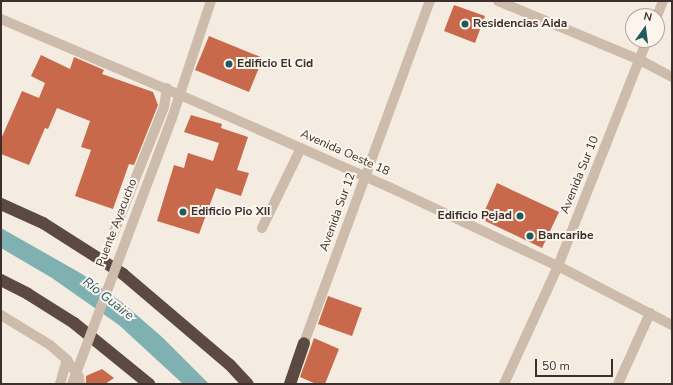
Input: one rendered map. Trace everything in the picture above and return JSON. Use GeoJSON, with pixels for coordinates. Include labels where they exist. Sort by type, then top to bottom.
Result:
{"type":"FeatureCollection","features":[{"type":"Feature","properties":{"kind":"highway"},"geometry":{"type":"LineString","coordinates":[[1,204],[43,223],[124,274],[230,365],[248,384]]}},
{"type":"Feature","properties":{"kind":"highway"},"geometry":{"type":"LineString","coordinates":[[1,280],[28,294],[74,323],[149,384]]}},
{"type":"Feature","properties":{"kind":"highway"},"geometry":{"type":"LineString","coordinates":[[290,384],[304,343]]}},
{"type":"Feature","properties":{"kind":"street","name":"Puente Ayacucho"},"geometry":{"type":"LineString","coordinates":[[72,384],[172,118],[178,94],[211,1]]}},
{"type":"Feature","properties":{"kind":"street","name":"Avenida Sur 12"},"geometry":{"type":"LineString","coordinates":[[304,343],[430,1]]}},
{"type":"Feature","properties":{"kind":"street"},"geometry":{"type":"LineString","coordinates":[[498,1],[640,60],[672,77]]}},
{"type":"Feature","properties":{"kind":"street","name":"Avenida Oeste 18"},"geometry":{"type":"LineString","coordinates":[[1,19],[167,88],[366,176],[558,266],[672,324]]}},
{"type":"Feature","properties":{"kind":"street","name":"Avenida Sur 10"},"geometry":{"type":"LineString","coordinates":[[504,384],[558,266],[645,48]]}},
{"type":"Feature","properties":{"kind":"street"},"geometry":{"type":"LineString","coordinates":[[114,232],[164,107],[167,88]]}},
{"type":"Feature","properties":{"kind":"street"},"geometry":{"type":"LineString","coordinates":[[262,228],[301,148]]}},
{"type":"Feature","properties":{"kind":"street"},"geometry":{"type":"LineString","coordinates":[[618,384],[650,313]]}},
{"type":"Feature","properties":{"kind":"street"},"geometry":{"type":"LineString","coordinates":[[1,315],[50,345],[67,360],[79,377],[80,384]]}},
{"type":"Feature","properties":{"kind":"street"},"geometry":{"type":"LineString","coordinates":[[60,384],[67,360]]}},
{"type":"Feature","properties":{"kind":"water","name":"Río Guaire"},"geometry":{"type":"Polygon","coordinates":[[[1,228],[82,274],[124,304],[162,337],[209,384],[183,384],[119,325],[52,278],[1,248],[1,228]]]}},
{"type":"Feature","properties":{"kind":"building","name":"Residencias Aida"},"geometry":{"type":"Polygon","coordinates":[[[454,5],[485,16],[475,43],[444,31],[454,5]]]}},
{"type":"Feature","properties":{"kind":"building","name":"Edificio El Cid"},"geometry":{"type":"Polygon","coordinates":[[[209,36],[263,58],[249,92],[195,70],[209,36]]]}},
{"type":"Feature","properties":{"kind":"building"},"geometry":{"type":"Polygon","coordinates":[[[41,55],[70,69],[74,57],[104,70],[102,74],[153,92],[158,105],[134,165],[129,164],[113,209],[75,196],[91,150],[81,147],[90,121],[57,108],[48,129],[45,128],[29,165],[1,154],[1,139],[22,91],[39,98],[45,83],[31,76],[41,55]]]}},
{"type":"Feature","properties":{"kind":"building"},"geometry":{"type":"Polygon","coordinates":[[[191,115],[222,124],[221,128],[248,137],[237,170],[249,173],[241,196],[216,188],[199,234],[157,221],[174,165],[184,168],[188,153],[213,161],[219,143],[184,132],[191,115]]]}},
{"type":"Feature","properties":{"kind":"building","name":"Edificio Pejad"},"geometry":{"type":"Polygon","coordinates":[[[497,183],[559,212],[542,248],[481,219],[497,183]]]}},
{"type":"Feature","properties":{"kind":"building"},"geometry":{"type":"Polygon","coordinates":[[[328,296],[362,308],[352,336],[318,324],[328,296]]]}},
{"type":"Feature","properties":{"kind":"building"},"geometry":{"type":"Polygon","coordinates":[[[314,338],[339,349],[325,384],[316,384],[300,377],[314,338]]]}},
{"type":"Feature","properties":{"kind":"building"},"geometry":{"type":"Polygon","coordinates":[[[102,369],[114,378],[105,384],[86,384],[86,376],[102,369]]]}},
{"type":"Feature","properties":{"kind":"place","name":"Residencias Aida"},"geometry":{"type":"Point","coordinates":[465,24]}},
{"type":"Feature","properties":{"kind":"place","name":"Edificio El Cid"},"geometry":{"type":"Point","coordinates":[229,64]}},
{"type":"Feature","properties":{"kind":"place","name":"Edificio Pio XII"},"geometry":{"type":"Point","coordinates":[183,212]}},
{"type":"Feature","properties":{"kind":"place","name":"Edificio Pejad"},"geometry":{"type":"Point","coordinates":[520,216]}},
{"type":"Feature","properties":{"kind":"place","name":"Bancaribe"},"geometry":{"type":"Point","coordinates":[530,236]}}]}
